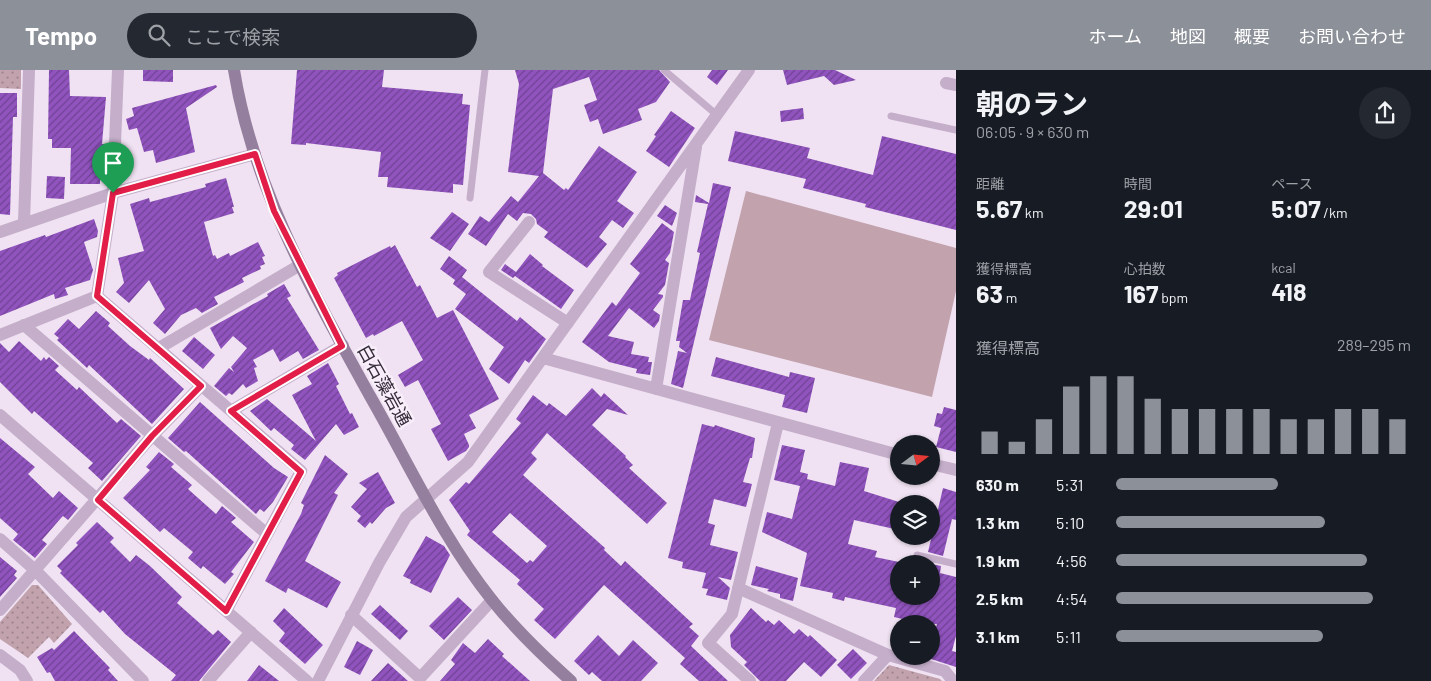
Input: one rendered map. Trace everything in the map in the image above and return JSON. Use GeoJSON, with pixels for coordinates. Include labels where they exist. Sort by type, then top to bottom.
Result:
{"type":"FeatureCollection","features":[{"type":"Feature","properties":{"kind":"main road","name":"白石藻岩通"},"geometry":{"type":"LineString","coordinates":[[234,70],[255,154],[274,211],[342,346],[459,554],[492,600],[543,656],[571,681]]}},
{"type":"Feature","properties":{"kind":"street"},"geometry":{"type":"LineString","coordinates":[[24,224],[29,70]]}},
{"type":"Feature","properties":{"kind":"street"},"geometry":{"type":"LineString","coordinates":[[97,296],[113,193],[118,70]]}},
{"type":"Feature","properties":{"kind":"street"},"geometry":{"type":"LineString","coordinates":[[318,681],[351,615],[406,517],[468,462],[749,70]]}},
{"type":"Feature","properties":{"kind":"street"},"geometry":{"type":"LineString","coordinates":[[656,390],[696,144]]}},
{"type":"Feature","properties":{"kind":"street"},"geometry":{"type":"LineString","coordinates":[[0,232],[113,193],[255,154]]}},
{"type":"Feature","properties":{"kind":"street"},"geometry":{"type":"LineString","coordinates":[[529,222],[490,272],[568,323]]}},
{"type":"Feature","properties":{"kind":"street"},"geometry":{"type":"LineString","coordinates":[[159,348],[300,265]]}},
{"type":"Feature","properties":{"kind":"street"},"geometry":{"type":"LineString","coordinates":[[0,335],[97,296]]}},
{"type":"Feature","properties":{"kind":"street"},"geometry":{"type":"LineString","coordinates":[[97,296],[301,472],[226,611]]}},
{"type":"Feature","properties":{"kind":"street"},"geometry":{"type":"LineString","coordinates":[[24,325],[267,534]]}},
{"type":"Feature","properties":{"kind":"street"},"geometry":{"type":"LineString","coordinates":[[231,411],[342,346]]}},
{"type":"Feature","properties":{"kind":"street"},"geometry":{"type":"LineString","coordinates":[[544,358],[890,453]]}},
{"type":"Feature","properties":{"kind":"street"},"geometry":{"type":"LineString","coordinates":[[0,610],[152,436],[201,386]]}},
{"type":"Feature","properties":{"kind":"street"},"geometry":{"type":"LineString","coordinates":[[0,415],[307,681]]}},
{"type":"Feature","properties":{"kind":"street"},"geometry":{"type":"LineString","coordinates":[[750,681],[708,643],[732,614],[778,423]]}},
{"type":"Feature","properties":{"kind":"street"},"geometry":{"type":"LineString","coordinates":[[940,466],[956,470]]}},
{"type":"Feature","properties":{"kind":"street"},"geometry":{"type":"LineString","coordinates":[[0,539],[35,570],[144,681]]}},
{"type":"Feature","properties":{"kind":"street"},"geometry":{"type":"LineString","coordinates":[[738,588],[888,655],[945,671],[954,681]]}},
{"type":"Feature","properties":{"kind":"street"},"geometry":{"type":"LineString","coordinates":[[351,615],[420,678],[492,600]]}},
{"type":"Feature","properties":{"kind":"street"},"geometry":{"type":"LineString","coordinates":[[208,681],[251,632]]}},
{"type":"Feature","properties":{"kind":"street"},"geometry":{"type":"LineString","coordinates":[[0,655],[20,670],[27,681]]}},
{"type":"Feature","properties":{"kind":"street"},"geometry":{"type":"LineString","coordinates":[[864,681],[888,655]]}},
{"type":"Feature","properties":{"kind":"lane"},"geometry":{"type":"LineString","coordinates":[[470,198],[485,70]]}},
{"type":"Feature","properties":{"kind":"lane"},"geometry":{"type":"LineString","coordinates":[[664,70],[717,115]]}},
{"type":"Feature","properties":{"kind":"lane"},"geometry":{"type":"LineString","coordinates":[[891,116],[956,130]]}},
{"type":"Feature","properties":{"kind":"lane"},"geometry":{"type":"LineString","coordinates":[[917,554],[956,564]]}},
{"type":"Feature","properties":{"kind":"shaded area"},"geometry":{"type":"Polygon","coordinates":[[[0,70],[21,70],[21,89],[0,88],[0,70]]]}},
{"type":"Feature","properties":{"kind":"shaded area"},"geometry":{"type":"Polygon","coordinates":[[[746,191],[956,248],[956,291],[932,397],[709,340],[746,191]]]}},
{"type":"Feature","properties":{"kind":"shaded area"},"geometry":{"type":"Polygon","coordinates":[[[32,585],[38,585],[72,624],[54,643],[49,637],[28,658],[0,639],[0,622],[32,585]]]}},
{"type":"Feature","properties":{"kind":"shaded area"},"geometry":{"type":"Polygon","coordinates":[[[889,665],[940,679],[942,681],[874,681],[889,665]]]}},
{"type":"Feature","properties":{"kind":"building"},"geometry":{"type":"Polygon","coordinates":[[[49,70],[69,70],[70,96],[106,97],[102,144],[105,144],[105,159],[100,159],[100,184],[70,184],[71,148],[52,148],[52,139],[48,139],[49,70]]]}},
{"type":"Feature","properties":{"kind":"building"},"geometry":{"type":"Polygon","coordinates":[[[143,70],[173,70],[173,82],[143,81],[143,70]]]}},
{"type":"Feature","properties":{"kind":"building"},"geometry":{"type":"Polygon","coordinates":[[[297,70],[384,70],[382,87],[463,94],[462,104],[470,105],[463,185],[453,184],[453,193],[387,187],[388,177],[378,177],[381,152],[306,143],[306,145],[291,144],[297,70]]]}},
{"type":"Feature","properties":{"kind":"building"},"geometry":{"type":"Polygon","coordinates":[[[515,70],[659,70],[670,82],[656,102],[638,109],[642,120],[603,134],[598,119],[590,122],[584,105],[597,100],[589,77],[553,89],[543,173],[564,190],[566,188],[568,190],[599,146],[637,172],[617,201],[634,213],[623,228],[612,220],[599,237],[607,244],[587,268],[544,237],[548,232],[537,224],[536,219],[531,214],[523,213],[517,221],[508,214],[486,246],[468,234],[480,216],[489,222],[511,196],[518,202],[539,176],[508,172],[519,84],[515,70]]]}},
{"type":"Feature","properties":{"kind":"building"},"geometry":{"type":"Polygon","coordinates":[[[712,70],[728,70],[717,85],[707,77],[712,70]]]}},
{"type":"Feature","properties":{"kind":"building"},"geometry":{"type":"Polygon","coordinates":[[[783,70],[835,70],[856,80],[834,85],[824,76],[787,85],[783,70]]]}},
{"type":"Feature","properties":{"kind":"building"},"geometry":{"type":"Polygon","coordinates":[[[216,85],[217,87],[186,108],[195,152],[156,163],[153,150],[144,152],[137,128],[129,130],[126,119],[134,116],[132,108],[216,85]]]}},
{"type":"Feature","properties":{"kind":"building"},"geometry":{"type":"Polygon","coordinates":[[[0,93],[17,93],[17,117],[13,117],[10,215],[0,214],[0,93]]]}},
{"type":"Feature","properties":{"kind":"building"},"geometry":{"type":"Polygon","coordinates":[[[803,108],[804,119],[781,122],[780,111],[803,108]]]}},
{"type":"Feature","properties":{"kind":"building"},"geometry":{"type":"Polygon","coordinates":[[[671,111],[695,128],[669,167],[646,151],[656,136],[654,135],[671,111]]]}},
{"type":"Feature","properties":{"kind":"building"},"geometry":{"type":"Polygon","coordinates":[[[735,131],[810,148],[807,158],[873,175],[882,136],[956,154],[956,230],[865,207],[866,204],[803,188],[806,179],[728,161],[735,131]]]}},
{"type":"Feature","properties":{"kind":"building"},"geometry":{"type":"Polygon","coordinates":[[[47,176],[65,177],[64,199],[46,198],[47,176]]]}},
{"type":"Feature","properties":{"kind":"building"},"geometry":{"type":"Polygon","coordinates":[[[226,178],[234,213],[204,222],[213,256],[215,255],[217,259],[229,253],[230,256],[258,242],[265,256],[262,257],[265,264],[260,266],[261,269],[242,278],[244,282],[214,297],[218,304],[202,313],[196,308],[181,315],[165,334],[153,323],[165,309],[149,280],[129,303],[116,292],[124,283],[118,258],[144,251],[130,204],[149,198],[150,202],[206,187],[205,184],[226,178]]]}},
{"type":"Feature","properties":{"kind":"building"},"geometry":{"type":"Polygon","coordinates":[[[713,183],[731,187],[683,388],[671,384],[678,351],[687,353],[679,347],[680,341],[676,341],[683,300],[690,300],[700,253],[697,252],[708,204],[695,202],[696,195],[709,203],[713,183]]]}},
{"type":"Feature","properties":{"kind":"building"},"geometry":{"type":"Polygon","coordinates":[[[665,205],[677,213],[672,226],[657,216],[665,205]]]}},
{"type":"Feature","properties":{"kind":"building"},"geometry":{"type":"Polygon","coordinates":[[[452,212],[469,224],[450,251],[430,238],[452,212]]]}},
{"type":"Feature","properties":{"kind":"building"},"geometry":{"type":"Polygon","coordinates":[[[94,219],[98,231],[97,237],[84,242],[93,270],[90,280],[65,288],[68,295],[55,299],[54,294],[0,316],[0,251],[45,235],[46,237],[94,219]]]}},
{"type":"Feature","properties":{"kind":"building"},"geometry":{"type":"Polygon","coordinates":[[[662,223],[674,232],[670,253],[665,260],[669,263],[665,285],[658,294],[663,295],[663,297],[653,310],[660,315],[659,321],[654,328],[629,308],[608,336],[634,342],[631,354],[649,357],[648,362],[652,362],[650,375],[636,373],[637,369],[609,362],[582,342],[612,302],[616,306],[640,273],[630,264],[662,223]]]}},
{"type":"Feature","properties":{"kind":"building"},"geometry":{"type":"Polygon","coordinates":[[[395,245],[417,287],[420,285],[437,318],[453,310],[499,399],[469,415],[476,428],[464,434],[469,447],[466,451],[448,461],[431,429],[441,424],[418,380],[405,387],[398,375],[423,360],[402,321],[374,336],[373,334],[366,338],[334,278],[338,275],[337,273],[395,245]]]}},
{"type":"Feature","properties":{"kind":"building"},"geometry":{"type":"Polygon","coordinates":[[[530,254],[542,266],[574,290],[561,309],[515,276],[513,278],[501,270],[505,264],[516,272],[530,254]]]}},
{"type":"Feature","properties":{"kind":"building"},"geometry":{"type":"Polygon","coordinates":[[[449,256],[467,270],[462,277],[517,321],[520,317],[546,339],[529,363],[525,360],[509,384],[489,369],[504,347],[455,309],[466,294],[453,284],[455,280],[440,269],[449,256]]]}},
{"type":"Feature","properties":{"kind":"building"},"geometry":{"type":"Polygon","coordinates":[[[284,284],[291,296],[287,298],[319,350],[303,359],[298,351],[280,362],[273,349],[253,360],[257,367],[254,368],[258,381],[246,388],[243,384],[232,395],[229,393],[226,396],[214,386],[229,368],[234,372],[231,367],[247,348],[233,336],[221,349],[210,328],[268,296],[267,294],[284,284]]]}},
{"type":"Feature","properties":{"kind":"building"},"geometry":{"type":"Polygon","coordinates":[[[96,311],[110,323],[108,326],[130,346],[149,360],[150,358],[184,389],[152,424],[89,365],[87,368],[57,340],[59,338],[54,334],[68,319],[79,329],[96,311]]]}},
{"type":"Feature","properties":{"kind":"building"},"geometry":{"type":"Polygon","coordinates":[[[194,337],[215,355],[203,369],[182,351],[194,337]]]}},
{"type":"Feature","properties":{"kind":"building"},"geometry":{"type":"Polygon","coordinates":[[[19,341],[41,361],[44,357],[46,360],[49,357],[59,366],[55,370],[77,390],[79,387],[117,423],[121,419],[141,436],[102,481],[88,468],[93,463],[34,411],[32,414],[0,382],[0,343],[9,352],[19,341]]]}},
{"type":"Feature","properties":{"kind":"building"},"geometry":{"type":"Polygon","coordinates":[[[716,357],[789,377],[790,372],[815,378],[807,413],[782,407],[785,395],[711,376],[716,357]]]}},
{"type":"Feature","properties":{"kind":"building"},"geometry":{"type":"Polygon","coordinates":[[[328,363],[339,384],[336,386],[359,427],[344,435],[336,424],[305,460],[291,449],[294,445],[274,428],[271,431],[250,411],[267,399],[316,441],[292,395],[312,384],[307,376],[328,363]]]}},
{"type":"Feature","properties":{"kind":"building"},"geometry":{"type":"Polygon","coordinates":[[[592,388],[601,397],[604,393],[628,415],[607,409],[592,425],[626,456],[633,465],[629,468],[667,503],[647,524],[547,433],[531,453],[537,459],[523,475],[605,548],[604,550],[621,566],[625,561],[693,624],[689,627],[699,636],[691,646],[728,681],[699,681],[680,664],[685,658],[604,585],[555,639],[534,620],[544,609],[517,584],[520,580],[467,535],[470,531],[449,500],[466,482],[469,484],[521,423],[516,419],[533,395],[547,406],[549,403],[566,416],[592,388]],[[510,513],[492,532],[527,563],[530,560],[533,562],[547,546],[510,513]]]}},
{"type":"Feature","properties":{"kind":"building"},"geometry":{"type":"Polygon","coordinates":[[[200,402],[274,468],[288,477],[273,502],[264,512],[260,509],[256,514],[186,451],[184,452],[168,438],[200,402]]]}},
{"type":"Feature","properties":{"kind":"building"},"geometry":{"type":"Polygon","coordinates":[[[944,407],[956,410],[956,452],[940,448],[941,428],[934,426],[937,413],[942,414],[944,407]]]}},
{"type":"Feature","properties":{"kind":"building"},"geometry":{"type":"Polygon","coordinates":[[[702,424],[714,427],[715,425],[755,438],[752,458],[750,458],[743,482],[752,484],[746,507],[714,499],[708,523],[715,525],[710,545],[738,552],[731,580],[718,577],[730,588],[727,600],[706,595],[708,589],[702,588],[706,573],[682,568],[683,562],[668,558],[702,424]]]}},
{"type":"Feature","properties":{"kind":"building"},"geometry":{"type":"Polygon","coordinates":[[[0,438],[35,467],[28,474],[53,498],[59,491],[78,508],[68,520],[63,516],[42,540],[47,544],[35,558],[13,540],[18,534],[0,518],[0,438]]]}},
{"type":"Feature","properties":{"kind":"building"},"geometry":{"type":"Polygon","coordinates":[[[782,445],[805,450],[800,472],[808,474],[807,479],[835,486],[840,462],[869,468],[864,491],[890,499],[890,528],[854,520],[848,544],[877,551],[875,557],[890,560],[890,605],[940,605],[940,573],[956,577],[956,636],[952,651],[956,652],[956,667],[940,662],[940,615],[894,615],[896,608],[845,597],[844,601],[832,598],[833,593],[800,586],[807,553],[762,532],[767,512],[792,519],[800,486],[774,480],[782,445]]]}},
{"type":"Feature","properties":{"kind":"building"},"geometry":{"type":"Polygon","coordinates":[[[159,452],[174,464],[171,467],[192,485],[188,489],[216,514],[222,506],[236,518],[231,522],[254,542],[231,572],[234,574],[225,584],[203,566],[201,569],[188,558],[193,552],[164,528],[160,532],[123,498],[150,470],[146,467],[159,452]]]}},
{"type":"Feature","properties":{"kind":"building"},"geometry":{"type":"Polygon","coordinates":[[[325,455],[348,474],[334,493],[338,495],[305,561],[341,582],[327,608],[288,588],[286,593],[265,581],[301,514],[304,505],[301,503],[325,455]]]}},
{"type":"Feature","properties":{"kind":"building"},"geometry":{"type":"Polygon","coordinates":[[[378,472],[395,503],[386,508],[372,524],[370,522],[365,528],[357,521],[361,516],[351,507],[367,489],[359,483],[378,472]]]}},
{"type":"Feature","properties":{"kind":"building"},"geometry":{"type":"Polygon","coordinates":[[[943,488],[956,492],[956,520],[952,519],[943,556],[928,552],[930,545],[940,545],[940,501],[943,488]]]}},
{"type":"Feature","properties":{"kind":"building"},"geometry":{"type":"Polygon","coordinates":[[[97,522],[114,538],[110,542],[130,562],[136,555],[150,566],[182,597],[177,603],[213,635],[218,630],[231,642],[199,681],[171,681],[176,675],[125,634],[103,610],[100,613],[60,573],[62,571],[57,566],[97,522]]]}},
{"type":"Feature","properties":{"kind":"building"},"geometry":{"type":"Polygon","coordinates":[[[426,536],[444,546],[450,555],[431,593],[410,583],[411,580],[403,576],[426,536]]]}},
{"type":"Feature","properties":{"kind":"building"},"geometry":{"type":"Polygon","coordinates":[[[0,557],[17,571],[14,575],[17,578],[0,597],[0,557]]]}},
{"type":"Feature","properties":{"kind":"building"},"geometry":{"type":"Polygon","coordinates":[[[756,566],[798,578],[793,601],[780,598],[780,594],[767,591],[769,589],[751,585],[756,566]]]}},
{"type":"Feature","properties":{"kind":"building"},"geometry":{"type":"Polygon","coordinates":[[[458,597],[472,610],[444,640],[429,626],[458,597]]]}},
{"type":"Feature","properties":{"kind":"building"},"geometry":{"type":"Polygon","coordinates":[[[380,605],[408,631],[400,640],[371,614],[380,605]]]}},
{"type":"Feature","properties":{"kind":"building"},"geometry":{"type":"Polygon","coordinates":[[[284,608],[323,645],[305,664],[279,641],[285,633],[273,621],[284,608]]]}},
{"type":"Feature","properties":{"kind":"building"},"geometry":{"type":"Polygon","coordinates":[[[751,608],[766,622],[768,620],[774,625],[779,620],[794,634],[799,629],[808,637],[810,635],[837,660],[821,677],[804,662],[786,681],[760,681],[744,665],[747,662],[731,647],[730,635],[751,608]]]}},
{"type":"Feature","properties":{"kind":"building"},"geometry":{"type":"Polygon","coordinates":[[[74,631],[110,668],[108,670],[118,681],[55,681],[50,672],[47,673],[37,657],[52,648],[54,650],[74,631]]]}},
{"type":"Feature","properties":{"kind":"building"},"geometry":{"type":"Polygon","coordinates":[[[598,635],[619,656],[633,640],[658,663],[641,681],[602,681],[592,672],[589,675],[574,661],[598,635]]]}},
{"type":"Feature","properties":{"kind":"building"},"geometry":{"type":"Polygon","coordinates":[[[488,639],[504,654],[502,656],[530,681],[440,681],[455,664],[451,660],[463,643],[475,653],[488,639]]]}},
{"type":"Feature","properties":{"kind":"building"},"geometry":{"type":"Polygon","coordinates":[[[357,641],[373,650],[360,675],[344,667],[357,641]]]}},
{"type":"Feature","properties":{"kind":"building"},"geometry":{"type":"Polygon","coordinates":[[[853,649],[867,663],[851,679],[837,665],[853,649]]]}},
{"type":"Feature","properties":{"kind":"building"},"geometry":{"type":"Polygon","coordinates":[[[388,663],[408,681],[371,681],[388,663]]]}},
{"type":"Feature","properties":{"kind":"building"},"geometry":{"type":"Polygon","coordinates":[[[259,665],[279,681],[247,681],[259,665]]]}},
{"type":"Feature","properties":{"kind":"route"},"geometry":{"type":"LineString","coordinates":[[255,154],[274,211],[342,346],[231,411],[301,472],[226,611],[98,500],[152,436],[201,386],[97,296],[113,193],[255,154]]}}]}
